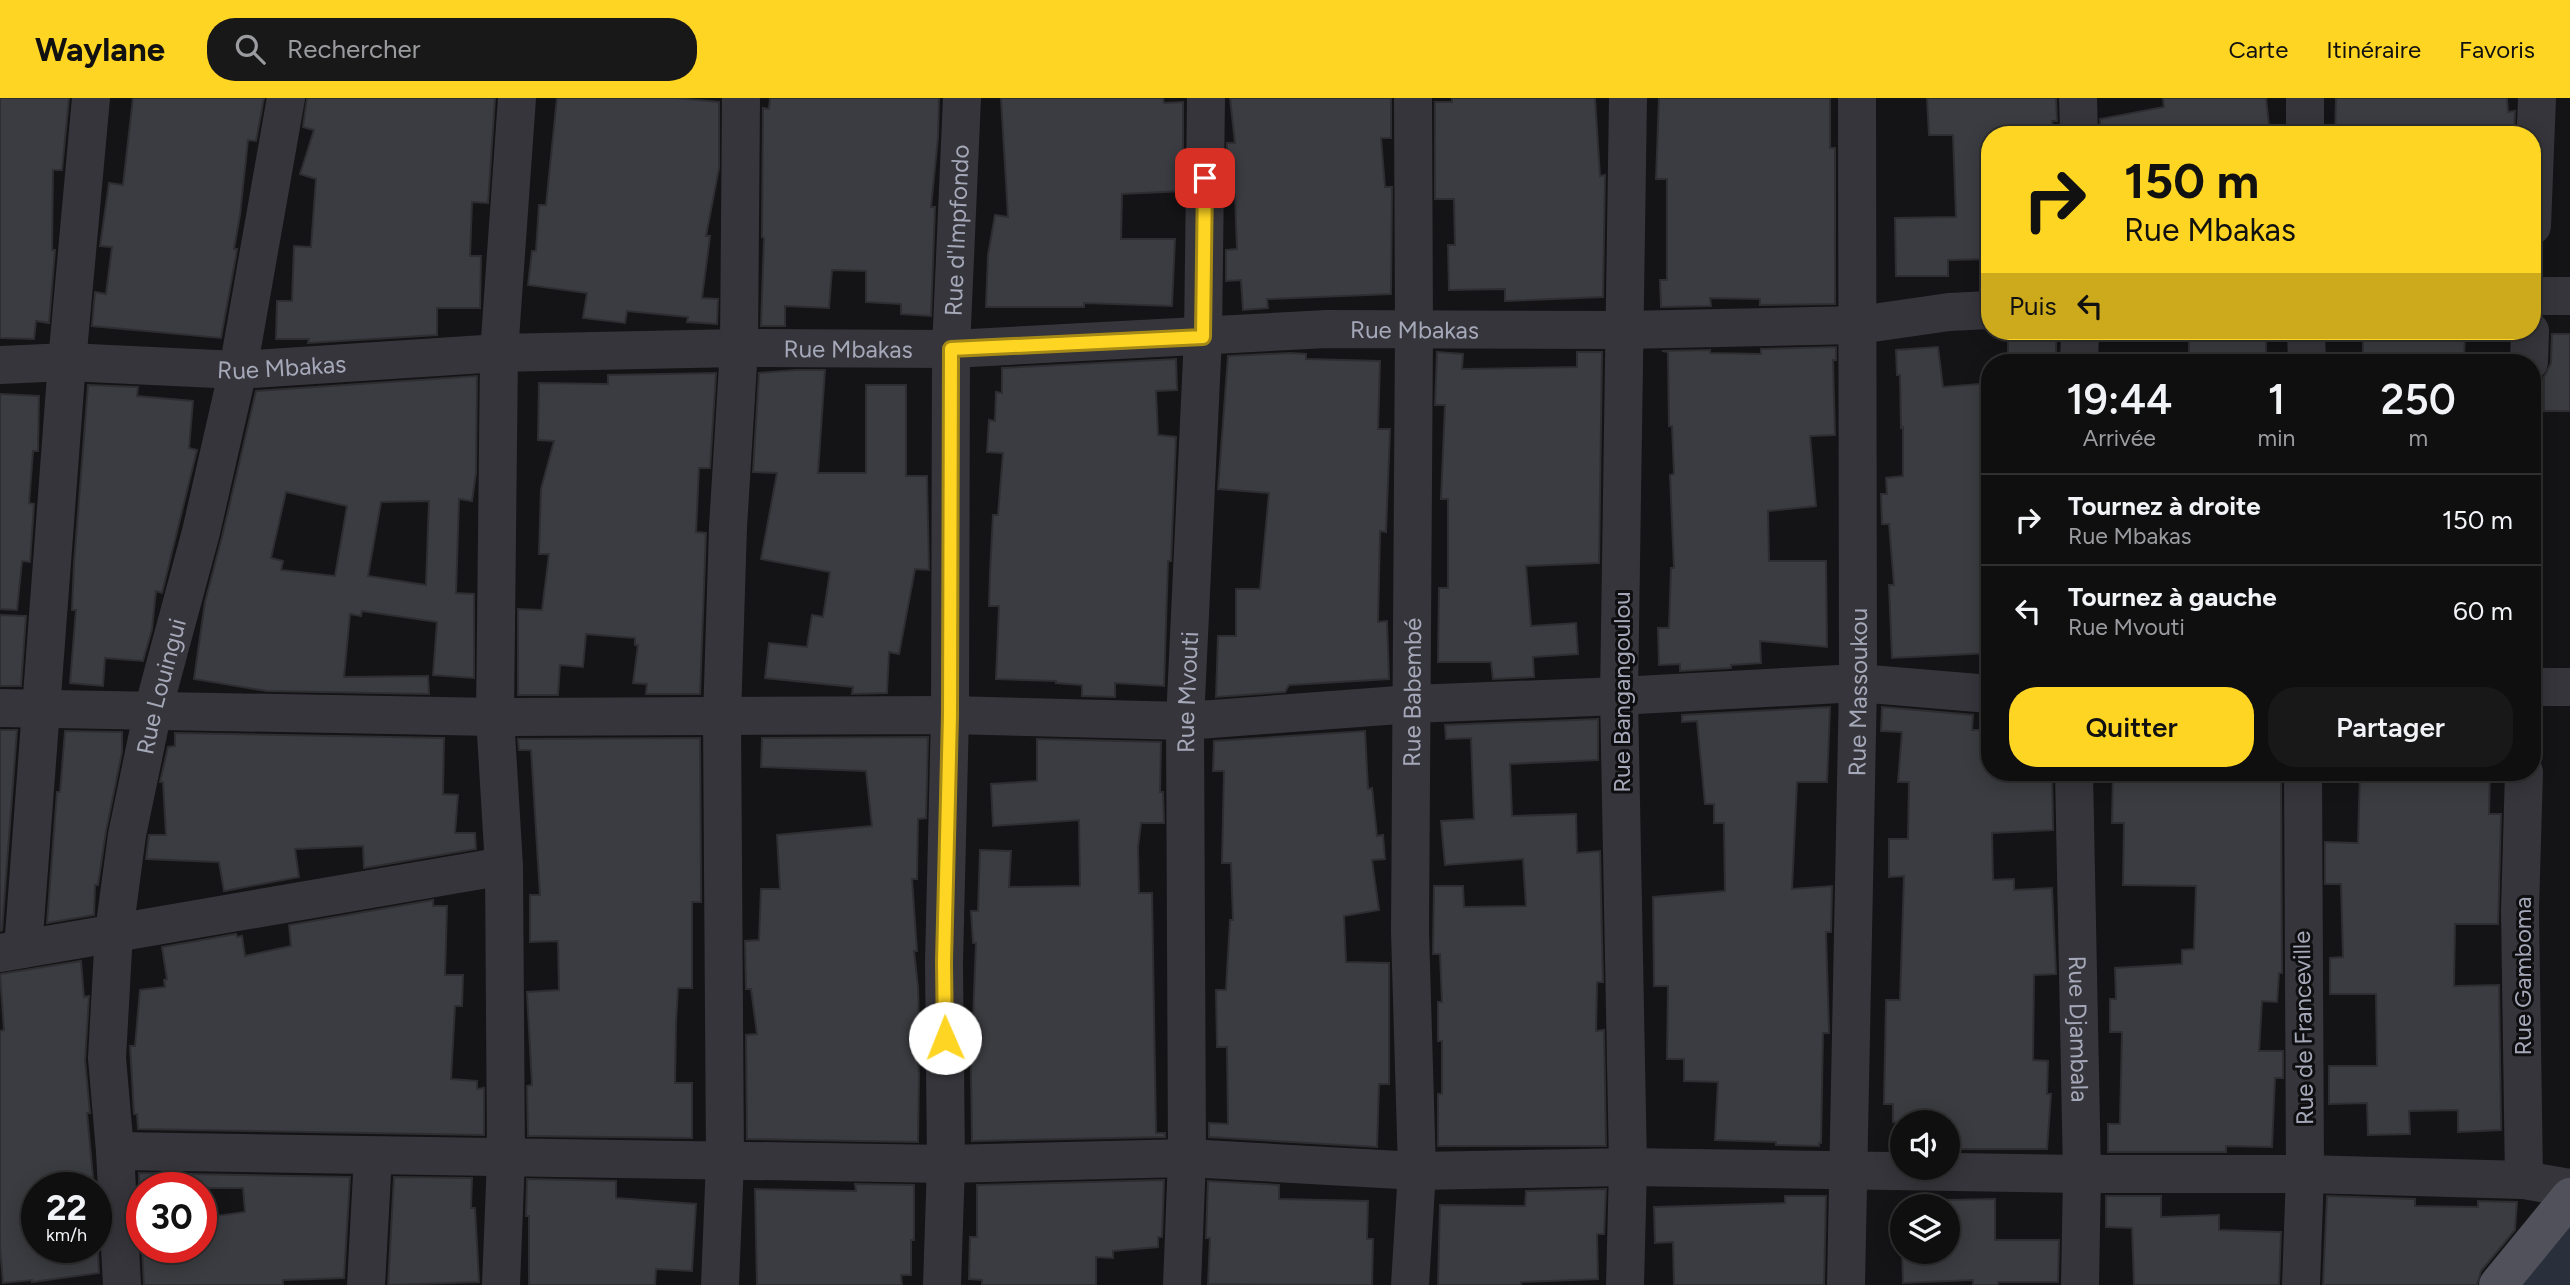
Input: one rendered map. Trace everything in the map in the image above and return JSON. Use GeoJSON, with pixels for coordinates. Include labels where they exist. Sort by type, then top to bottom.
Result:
{"type":"FeatureCollection","features":[{"type":"Feature","properties":{"kind":"main road"},"geometry":{"type":"LineString","coordinates":[[2498,1285],[2570,1197]]}},
{"type":"Feature","properties":{"kind":"street"},"geometry":{"type":"LineString","coordinates":[[91,98],[40,709],[11,951],[504,866]]}},
{"type":"Feature","properties":{"kind":"street","name":"Rue Louingui"},"geometry":{"type":"LineString","coordinates":[[122,1285],[107,1058],[114,932],[127,835],[153,710],[201,532],[238,370],[286,98]]}},
{"type":"Feature","properties":{"kind":"street"},"geometry":{"type":"LineString","coordinates":[[501,1285],[506,1158],[504,866],[495,716],[499,354],[517,98]]}},
{"type":"Feature","properties":{"kind":"street"},"geometry":{"type":"LineString","coordinates":[[720,1285],[725,1161],[722,717],[728,527],[739,348],[741,98]]}},
{"type":"Feature","properties":{"kind":"street","name":"Rue d'Impfondo"},"geometry":{"type":"LineString","coordinates":[[942,1285],[946,1164],[944,962],[950,715],[951,349],[962,98]]}},
{"type":"Feature","properties":{"kind":"street","name":"Rue Mvouti"},"geometry":{"type":"LineString","coordinates":[[1182,1285],[1187,1158],[1185,721],[1203,337],[1206,98]]}},
{"type":"Feature","properties":{"kind":"street","name":"Rue Babembé"},"geometry":{"type":"LineString","coordinates":[[1410,1285],[1417,1171],[1410,931],[1413,98]]}},
{"type":"Feature","properties":{"kind":"street","name":"Rue Bangangoulou"},"geometry":{"type":"LineString","coordinates":[[1625,1285],[1628,1167],[1619,696],[1628,98]]}},
{"type":"Feature","properties":{"kind":"street","name":"Rue Massoukou"},"geometry":{"type":"LineString","coordinates":[[1846,1285],[1858,683],[1857,98]]}},
{"type":"Feature","properties":{"kind":"street"},"geometry":{"type":"LineString","coordinates":[[2078,98],[2079,126]]}},
{"type":"Feature","properties":{"kind":"street"},"geometry":{"type":"LineString","coordinates":[[2305,98],[2305,126]]}},
{"type":"Feature","properties":{"kind":"street"},"geometry":{"type":"LineString","coordinates":[[2535,126],[2536,98]]}},
{"type":"Feature","properties":{"kind":"street"},"geometry":{"type":"LineString","coordinates":[[2541,296],[2570,296]]}},
{"type":"Feature","properties":{"kind":"street","name":"Rue Mbakas"},"geometry":{"type":"LineString","coordinates":[[0,365],[67,362],[238,370],[499,354],[739,348],[951,349],[1327,329],[1624,331],[1858,325],[1949,312],[1981,310]]}},
{"type":"Feature","properties":{"kind":"street"},"geometry":{"type":"LineString","coordinates":[[0,708],[495,716],[950,715],[1185,721],[1412,704],[1858,683],[1981,693]]}},
{"type":"Feature","properties":{"kind":"street"},"geometry":{"type":"LineString","coordinates":[[2541,687],[2570,687]]}},
{"type":"Feature","properties":{"kind":"street","name":"Rue Djambala"},"geometry":{"type":"LineString","coordinates":[[2074,781],[2082,1174],[2080,1285]]}},
{"type":"Feature","properties":{"kind":"street","name":"Rue de Franceville"},"geometry":{"type":"LineString","coordinates":[[2301,1285],[2305,1174],[2303,781]]}},
{"type":"Feature","properties":{"kind":"street","name":"Rue Gamboma"},"geometry":{"type":"LineString","coordinates":[[2524,781],[2520,909],[2524,1180]]}},
{"type":"Feature","properties":{"kind":"street"},"geometry":{"type":"LineString","coordinates":[[115,1151],[946,1164],[1187,1158],[1417,1171],[1628,1167],[2082,1174],[2305,1174],[2524,1180],[2570,1188]]}},
{"type":"Feature","properties":{"kind":"street"},"geometry":{"type":"LineString","coordinates":[[366,1285],[373,1156]]}},
{"type":"Feature","properties":{"kind":"building"},"geometry":{"type":"Polygon","coordinates":[[[0,98],[69,98],[62,170],[53,170],[52,250],[55,250],[49,323],[36,321],[34,339],[0,338],[0,98]]]}},
{"type":"Feature","properties":{"kind":"building"},"geometry":{"type":"Polygon","coordinates":[[[133,98],[264,98],[256,141],[248,140],[234,249],[237,249],[221,338],[92,326],[95,292],[106,294],[112,247],[100,246],[109,183],[123,185],[133,98]]]}},
{"type":"Feature","properties":{"kind":"building"},"geometry":{"type":"Polygon","coordinates":[[[307,98],[495,98],[488,203],[472,202],[470,256],[481,256],[480,308],[437,308],[437,335],[308,343],[309,339],[276,339],[277,301],[292,301],[294,246],[311,247],[316,179],[300,174],[314,130],[303,127],[307,98]]]}},
{"type":"Feature","properties":{"kind":"building"},"geometry":{"type":"Polygon","coordinates":[[[557,98],[676,98],[719,102],[719,168],[706,236],[710,236],[702,298],[718,299],[717,324],[687,322],[688,317],[627,311],[625,323],[583,318],[587,293],[528,285],[532,251],[536,251],[539,205],[546,205],[557,98]]]}},
{"type":"Feature","properties":{"kind":"building"},"geometry":{"type":"Polygon","coordinates":[[[770,98],[939,98],[931,207],[935,207],[931,316],[901,314],[901,304],[866,302],[866,271],[832,270],[829,308],[785,306],[785,326],[761,326],[764,238],[763,108],[769,109],[770,98]]]}},
{"type":"Feature","properties":{"kind":"building"},"geometry":{"type":"Polygon","coordinates":[[[1001,98],[1163,98],[1164,103],[1183,102],[1183,191],[1122,194],[1121,239],[1175,239],[1172,306],[1084,303],[1084,307],[986,307],[988,255],[995,215],[1008,217],[1001,98]]]}},
{"type":"Feature","properties":{"kind":"building"},"geometry":{"type":"Polygon","coordinates":[[[1230,98],[1391,98],[1391,138],[1381,138],[1385,187],[1392,187],[1391,294],[1267,299],[1268,308],[1243,310],[1241,280],[1226,281],[1226,250],[1237,249],[1235,195],[1230,196],[1227,162],[1227,143],[1235,143],[1230,98]]]}},
{"type":"Feature","properties":{"kind":"building"},"geometry":{"type":"Polygon","coordinates":[[[1452,98],[1595,98],[1600,176],[1605,175],[1603,297],[1505,301],[1505,289],[1449,290],[1448,245],[1455,245],[1454,199],[1435,199],[1435,102],[1452,102],[1452,98]]]}},
{"type":"Feature","properties":{"kind":"building"},"geometry":{"type":"Polygon","coordinates":[[[1659,98],[1830,98],[1830,148],[1835,148],[1835,304],[1760,305],[1760,299],[1710,298],[1711,306],[1661,307],[1660,280],[1667,280],[1667,179],[1656,179],[1659,98]]]}},
{"type":"Feature","properties":{"kind":"building"},"geometry":{"type":"Polygon","coordinates":[[[1927,98],[2056,98],[2057,121],[2052,121],[2053,126],[1981,126],[1981,259],[1948,260],[1948,276],[1896,276],[1895,218],[1956,217],[1953,135],[1929,135],[1927,98]]]}},
{"type":"Feature","properties":{"kind":"building"},"geometry":{"type":"Polygon","coordinates":[[[2163,98],[2266,98],[2269,126],[2100,126],[2100,119],[2164,107],[2163,98]]]}},
{"type":"Feature","properties":{"kind":"building"},"geometry":{"type":"Polygon","coordinates":[[[2336,98],[2507,98],[2508,112],[2515,111],[2514,126],[2335,126],[2336,98]]]}},
{"type":"Feature","properties":{"kind":"building"},"geometry":{"type":"Polygon","coordinates":[[[2552,334],[2570,334],[2570,411],[2544,411],[2544,377],[2551,363],[2552,334]]]}},
{"type":"Feature","properties":{"kind":"building"},"geometry":{"type":"Polygon","coordinates":[[[2008,340],[2056,340],[2056,354],[2008,354],[2008,340]]]}},
{"type":"Feature","properties":{"kind":"building"},"geometry":{"type":"Polygon","coordinates":[[[2189,340],[2266,340],[2266,354],[2189,354],[2189,340]]]}},
{"type":"Feature","properties":{"kind":"building"},"geometry":{"type":"Polygon","coordinates":[[[2363,340],[2465,340],[2464,354],[2363,354],[2363,340]]]}},
{"type":"Feature","properties":{"kind":"building"},"geometry":{"type":"Polygon","coordinates":[[[1836,347],[1836,360],[1833,360],[1835,435],[1810,436],[1816,506],[1768,511],[1769,561],[1826,561],[1827,647],[1760,641],[1761,663],[1680,671],[1680,664],[1659,665],[1658,628],[1669,628],[1671,568],[1674,568],[1670,475],[1674,474],[1672,426],[1669,426],[1668,352],[1662,351],[1710,350],[1710,353],[1761,354],[1761,349],[1836,347]]]}},
{"type":"Feature","properties":{"kind":"building"},"geometry":{"type":"Polygon","coordinates":[[[1938,347],[1943,387],[1981,384],[1981,653],[1892,658],[1889,585],[1894,585],[1889,524],[1882,524],[1881,494],[1887,494],[1886,478],[1903,476],[1903,427],[1901,428],[1900,375],[1897,375],[1896,350],[1938,347]]]}},
{"type":"Feature","properties":{"kind":"building"},"geometry":{"type":"Polygon","coordinates":[[[1437,352],[1463,354],[1462,369],[1577,367],[1577,352],[1602,352],[1599,563],[1526,566],[1531,626],[1576,623],[1578,654],[1533,657],[1534,677],[1493,679],[1491,662],[1438,662],[1439,588],[1448,588],[1448,499],[1441,499],[1445,405],[1435,405],[1437,352]]]}},
{"type":"Feature","properties":{"kind":"building"},"geometry":{"type":"Polygon","coordinates":[[[1306,354],[1306,359],[1380,361],[1378,429],[1390,429],[1386,532],[1380,531],[1378,622],[1387,621],[1389,679],[1289,685],[1285,692],[1216,697],[1218,636],[1236,636],[1236,589],[1260,589],[1269,493],[1218,489],[1228,356],[1306,354]]]}},
{"type":"Feature","properties":{"kind":"building"},"geometry":{"type":"Polygon","coordinates":[[[1176,359],[1177,390],[1156,391],[1158,435],[1176,437],[1164,686],[1115,683],[1115,697],[1082,696],[1082,685],[1056,681],[996,679],[999,606],[989,606],[990,573],[993,515],[998,515],[1003,453],[987,452],[989,420],[995,421],[996,392],[1002,393],[1002,368],[1176,359]]]}},
{"type":"Feature","properties":{"kind":"building"},"geometry":{"type":"Polygon","coordinates":[[[825,370],[818,473],[866,473],[866,385],[906,385],[906,476],[927,476],[929,570],[915,569],[899,654],[889,652],[887,693],[852,694],[853,687],[765,678],[769,643],[807,647],[812,615],[823,617],[830,572],[761,559],[777,473],[753,472],[759,373],[825,370]]]}},
{"type":"Feature","properties":{"kind":"building"},"geometry":{"type":"Polygon","coordinates":[[[716,373],[710,468],[699,468],[696,532],[706,533],[700,694],[646,694],[647,684],[633,683],[638,645],[635,645],[635,638],[586,634],[583,667],[560,665],[558,695],[518,695],[518,609],[542,610],[549,554],[539,554],[541,489],[554,441],[538,440],[539,383],[608,384],[608,375],[716,373]]]}},
{"type":"Feature","properties":{"kind":"building"},"geometry":{"type":"Polygon","coordinates":[[[477,376],[476,473],[472,501],[459,499],[456,593],[474,594],[474,678],[433,675],[437,622],[362,611],[361,616],[350,614],[344,677],[428,676],[429,694],[267,691],[194,679],[205,602],[256,391],[477,376]],[[286,492],[271,558],[283,561],[281,570],[335,576],[347,506],[286,492]],[[429,501],[381,502],[368,576],[426,585],[429,501]]]}},
{"type":"Feature","properties":{"kind":"building"},"geometry":{"type":"Polygon","coordinates":[[[88,385],[138,387],[137,396],[193,401],[189,448],[197,450],[162,593],[156,591],[152,629],[143,661],[105,658],[103,686],[70,683],[76,610],[72,610],[74,564],[88,385]]]}},
{"type":"Feature","properties":{"kind":"building"},"geometry":{"type":"Polygon","coordinates":[[[0,394],[39,396],[38,451],[33,451],[29,503],[34,504],[30,562],[22,561],[17,610],[0,609],[0,394]]]}},
{"type":"Feature","properties":{"kind":"building"},"geometry":{"type":"Polygon","coordinates":[[[0,615],[26,616],[21,686],[0,686],[0,615]]]}},
{"type":"Feature","properties":{"kind":"building"},"geometry":{"type":"Polygon","coordinates":[[[1830,707],[1827,782],[1797,782],[1792,889],[1832,886],[1831,932],[1826,932],[1829,1033],[1823,1033],[1821,1143],[1819,1146],[1776,1145],[1776,1142],[1715,1140],[1718,1082],[1684,1081],[1684,1059],[1667,1059],[1668,986],[1654,986],[1653,897],[1725,891],[1724,823],[1714,823],[1714,804],[1705,804],[1697,721],[1682,722],[1682,715],[1830,707]]]}},
{"type":"Feature","properties":{"kind":"building"},"geometry":{"type":"Polygon","coordinates":[[[1882,707],[1973,715],[1972,730],[1981,730],[1981,781],[2052,781],[2053,830],[1992,833],[1993,880],[2014,879],[2014,890],[2052,888],[2056,974],[2034,975],[2033,1060],[2048,1061],[2047,1094],[2051,1094],[2047,1149],[1960,1149],[1960,1110],[1893,1110],[1893,1104],[1884,1104],[1886,1000],[1900,1000],[1904,876],[1889,877],[1889,839],[1908,839],[1909,782],[1898,782],[1902,732],[1881,731],[1882,707]]]}},
{"type":"Feature","properties":{"kind":"building"},"geometry":{"type":"Polygon","coordinates":[[[1598,719],[1598,760],[1510,764],[1512,816],[1576,814],[1577,853],[1600,851],[1603,982],[1597,982],[1596,1031],[1604,1030],[1606,1146],[1438,1146],[1442,1041],[1438,1041],[1438,1002],[1442,1002],[1440,954],[1433,954],[1434,886],[1463,886],[1464,907],[1526,906],[1523,859],[1445,865],[1441,821],[1474,819],[1471,738],[1446,739],[1445,725],[1598,719]]]}},
{"type":"Feature","properties":{"kind":"building"},"geometry":{"type":"Polygon","coordinates":[[[0,730],[17,730],[0,931],[0,730]]]}},
{"type":"Feature","properties":{"kind":"building"},"geometry":{"type":"Polygon","coordinates":[[[65,731],[122,732],[122,752],[98,885],[95,885],[94,915],[47,923],[57,792],[60,792],[65,731]]]}},
{"type":"Feature","properties":{"kind":"building"},"geometry":{"type":"Polygon","coordinates":[[[1365,731],[1368,789],[1372,788],[1377,836],[1383,835],[1385,859],[1372,860],[1379,910],[1344,916],[1346,962],[1389,963],[1389,1084],[1379,1084],[1377,1147],[1209,1137],[1209,1123],[1228,1124],[1227,1047],[1217,1047],[1216,990],[1226,990],[1230,920],[1233,920],[1231,863],[1222,863],[1224,771],[1213,771],[1214,741],[1365,731]]]}},
{"type":"Feature","properties":{"kind":"building"},"geometry":{"type":"Polygon","coordinates":[[[175,733],[444,738],[443,794],[458,795],[455,833],[475,833],[476,849],[364,868],[363,846],[295,849],[299,877],[224,891],[219,862],[146,859],[149,835],[166,835],[163,782],[160,782],[168,747],[175,746],[175,733]]]}},
{"type":"Feature","properties":{"kind":"building"},"geometry":{"type":"Polygon","coordinates":[[[928,737],[926,818],[918,819],[917,879],[912,879],[919,1026],[916,1026],[919,1074],[918,1142],[747,1139],[746,1035],[757,1034],[751,989],[746,989],[745,941],[759,940],[761,889],[780,889],[777,835],[872,826],[866,771],[761,767],[762,738],[928,737]]]}},
{"type":"Feature","properties":{"kind":"building"},"geometry":{"type":"Polygon","coordinates":[[[700,738],[701,902],[692,902],[692,988],[678,988],[676,1022],[675,1083],[692,1083],[692,1138],[528,1136],[527,1086],[532,1085],[527,992],[559,990],[558,941],[530,942],[530,895],[540,895],[531,750],[519,750],[518,739],[700,738]]]}},
{"type":"Feature","properties":{"kind":"building"},"geometry":{"type":"Polygon","coordinates":[[[1037,739],[1161,742],[1160,792],[1163,792],[1164,823],[1141,823],[1138,847],[1139,893],[1152,893],[1156,1133],[1165,1133],[1165,1137],[972,1141],[971,1069],[976,943],[973,943],[971,911],[978,911],[980,850],[1011,851],[1009,887],[1080,886],[1079,820],[993,826],[991,784],[1037,781],[1037,739]]]}},
{"type":"Feature","properties":{"kind":"building"},"geometry":{"type":"Polygon","coordinates":[[[2113,781],[2281,781],[2282,973],[2279,973],[2277,1002],[2262,1001],[2259,1051],[2283,1051],[2283,1078],[2275,1078],[2272,1147],[2226,1146],[2226,1152],[2108,1152],[2108,1124],[2120,1124],[2122,1032],[2110,1032],[2110,999],[2116,999],[2115,968],[2182,964],[2182,950],[2194,949],[2196,886],[2123,885],[2124,823],[2112,823],[2113,781]]]}},
{"type":"Feature","properties":{"kind":"building"},"geometry":{"type":"Polygon","coordinates":[[[2360,781],[2490,781],[2489,814],[2501,814],[2498,924],[2455,924],[2454,986],[2499,985],[2501,1130],[2458,1132],[2458,1110],[2409,1111],[2410,1134],[2368,1135],[2367,1103],[2329,1104],[2329,1066],[2377,1066],[2376,994],[2330,994],[2330,958],[2343,957],[2341,884],[2325,884],[2325,842],[2358,843],[2360,781]]]}},
{"type":"Feature","properties":{"kind":"building"},"geometry":{"type":"Polygon","coordinates":[[[433,900],[433,906],[447,906],[445,975],[463,975],[462,1006],[455,1006],[451,1079],[477,1081],[477,1089],[484,1088],[484,1135],[138,1129],[137,1114],[134,1114],[130,1046],[135,1046],[140,990],[165,987],[164,980],[167,979],[162,947],[236,934],[237,937],[242,936],[245,956],[291,946],[289,925],[433,900]]]}},
{"type":"Feature","properties":{"kind":"building"},"geometry":{"type":"Polygon","coordinates":[[[81,961],[84,997],[89,996],[85,1060],[93,1172],[21,1172],[21,1263],[99,1263],[99,1273],[3,1283],[0,1245],[0,1031],[4,1030],[0,974],[81,961]]]}},
{"type":"Feature","properties":{"kind":"building"},"geometry":{"type":"Polygon","coordinates":[[[217,1174],[350,1177],[344,1278],[283,1280],[283,1285],[144,1285],[143,1263],[217,1263],[217,1216],[245,1212],[243,1188],[217,1188],[217,1174]]]}},
{"type":"Feature","properties":{"kind":"building"},"geometry":{"type":"Polygon","coordinates":[[[394,1177],[472,1178],[471,1208],[475,1208],[479,1282],[388,1285],[394,1177]]]}},
{"type":"Feature","properties":{"kind":"building"},"geometry":{"type":"Polygon","coordinates":[[[527,1179],[616,1181],[616,1198],[696,1204],[692,1271],[656,1269],[655,1285],[529,1285],[527,1179]]]}},
{"type":"Feature","properties":{"kind":"building"},"geometry":{"type":"Polygon","coordinates":[[[1164,1180],[1162,1237],[1158,1237],[1158,1247],[1113,1251],[1113,1258],[1096,1257],[1096,1285],[982,1285],[982,1280],[969,1279],[970,1237],[977,1237],[977,1185],[1164,1180]]]}},
{"type":"Feature","properties":{"kind":"building"},"geometry":{"type":"Polygon","coordinates":[[[1208,1181],[1279,1185],[1279,1199],[1368,1201],[1367,1239],[1373,1239],[1372,1285],[1208,1284],[1208,1181]]]}},
{"type":"Feature","properties":{"kind":"building"},"geometry":{"type":"Polygon","coordinates":[[[855,1184],[914,1185],[911,1275],[901,1275],[902,1285],[757,1285],[755,1189],[856,1191],[855,1184]]]}},
{"type":"Feature","properties":{"kind":"building"},"geometry":{"type":"Polygon","coordinates":[[[1606,1189],[1604,1234],[1597,1234],[1598,1279],[1521,1282],[1521,1285],[1438,1285],[1440,1205],[1525,1206],[1526,1191],[1606,1189]]]}},
{"type":"Feature","properties":{"kind":"building"},"geometry":{"type":"Polygon","coordinates":[[[1785,1196],[1826,1196],[1824,1285],[1674,1285],[1673,1242],[1655,1243],[1654,1207],[1785,1203],[1785,1196]]]}},
{"type":"Feature","properties":{"kind":"building"},"geometry":{"type":"Polygon","coordinates":[[[2106,1196],[2161,1196],[2161,1217],[2219,1215],[2219,1230],[2281,1232],[2279,1285],[2134,1285],[2132,1228],[2106,1227],[2106,1196]]]}},
{"type":"Feature","properties":{"kind":"building"},"geometry":{"type":"Polygon","coordinates":[[[2327,1196],[2415,1199],[2415,1206],[2478,1207],[2478,1201],[2517,1202],[2515,1230],[2481,1271],[2477,1285],[2323,1285],[2327,1196]]]}},
{"type":"Feature","properties":{"kind":"building"},"geometry":{"type":"Polygon","coordinates":[[[1995,1199],[1995,1240],[2059,1240],[2058,1282],[1998,1282],[1998,1285],[1973,1285],[1973,1280],[1903,1283],[1902,1264],[1960,1264],[1960,1200],[1995,1199]]]}},
{"type":"Feature","properties":{"kind":"waterway"},"geometry":{"type":"LineString","coordinates":[[2536,1285],[2570,1244]]}},
{"type":"Feature","properties":{"kind":"route"},"geometry":{"type":"LineString","coordinates":[[945,1038],[944,962],[950,715],[951,349],[1203,337],[1205,178]]}}]}
